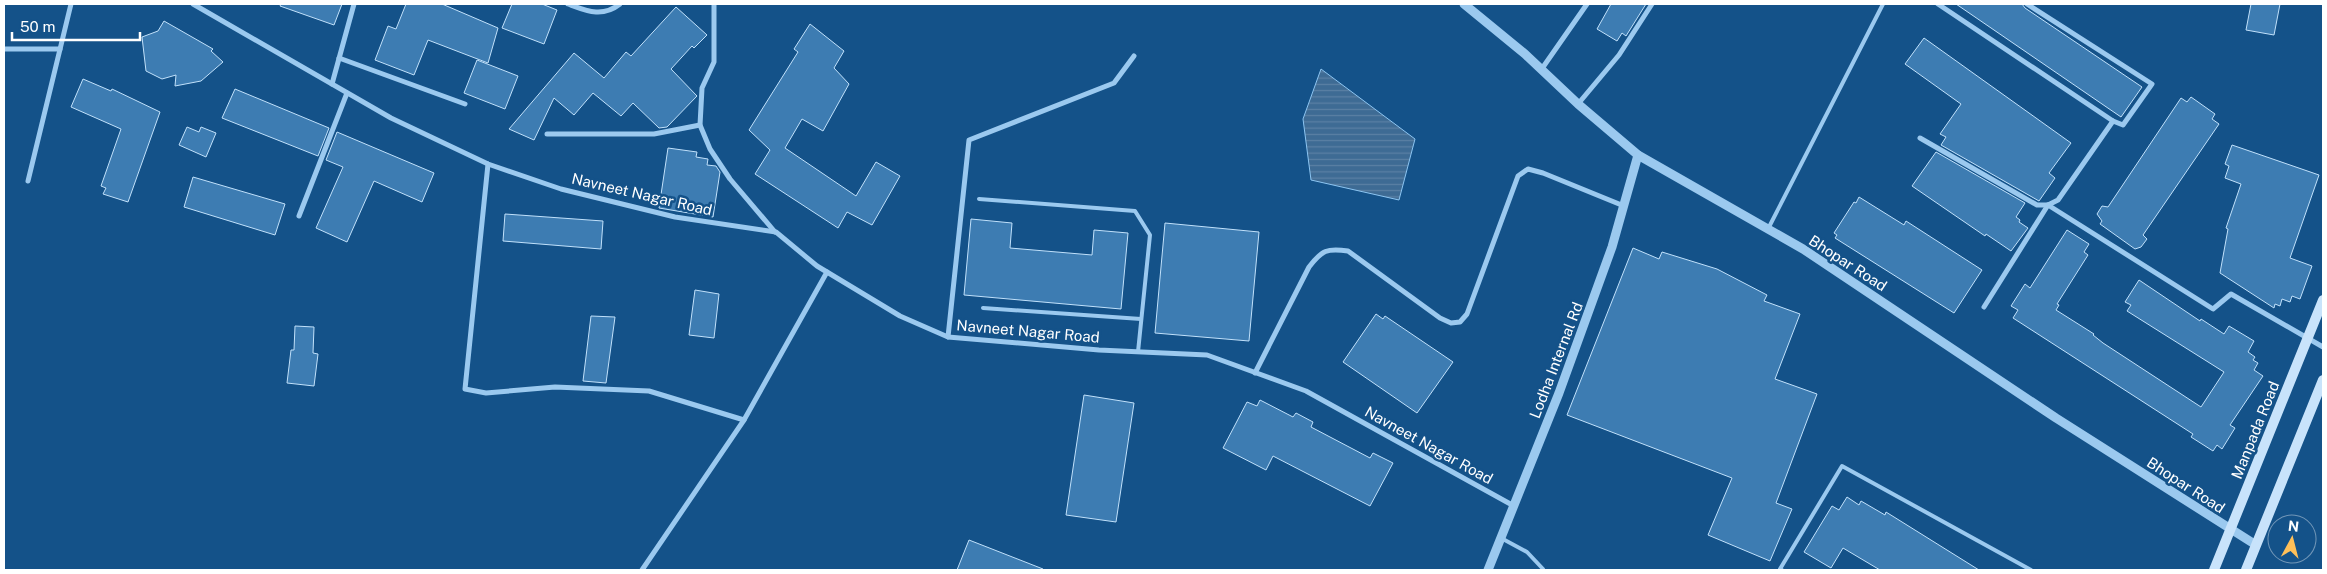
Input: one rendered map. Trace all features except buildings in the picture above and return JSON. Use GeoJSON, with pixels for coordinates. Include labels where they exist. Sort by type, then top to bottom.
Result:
{"type":"FeatureCollection","features":[{"type":"Feature","properties":{"kind":"main road","name":"Manpada Road"},"geometry":{"type":"LineString","coordinates":[[2214,570],[2309,340],[2323,300]]}},
{"type":"Feature","properties":{"kind":"main road"},"geometry":{"type":"LineString","coordinates":[[2246,570],[2323,380]]}},
{"type":"Feature","properties":{"kind":"street"},"geometry":{"type":"LineString","coordinates":[[28,181],[70,4]]}},
{"type":"Feature","properties":{"kind":"street","name":"Navneet Nagar Road"},"geometry":{"type":"LineString","coordinates":[[193,4],[391,118],[488,164],[561,188],[675,217],[776,232],[827,272],[900,316],[948,337],[1138,352],[1207,355],[1306,391],[1514,506]]}},
{"type":"Feature","properties":{"kind":"street"},"geometry":{"type":"LineString","coordinates":[[332,84],[354,4]]}},
{"type":"Feature","properties":{"kind":"street"},"geometry":{"type":"LineString","coordinates":[[568,4],[593,13],[607,12],[620,4]]}},
{"type":"Feature","properties":{"kind":"street"},"geometry":{"type":"LineString","coordinates":[[714,4],[714,62],[702,88],[700,126],[710,149],[730,179],[776,232]]}},
{"type":"Feature","properties":{"kind":"street","name":"Bhopar Road"},"geometry":{"type":"LineString","coordinates":[[1464,4],[1638,155],[1803,250],[2056,418],[2256,545]]}},
{"type":"Feature","properties":{"kind":"street"},"geometry":{"type":"LineString","coordinates":[[1541,71],[1587,4]]}},
{"type":"Feature","properties":{"kind":"street"},"geometry":{"type":"LineString","coordinates":[[1578,104],[1619,54],[1652,4]]}},
{"type":"Feature","properties":{"kind":"street"},"geometry":{"type":"LineString","coordinates":[[1938,4],[2113,121],[2123,125],[2152,84],[2027,4]]}},
{"type":"Feature","properties":{"kind":"street"},"geometry":{"type":"LineString","coordinates":[[4,49],[60,49]]}},
{"type":"Feature","properties":{"kind":"street"},"geometry":{"type":"LineString","coordinates":[[948,337],[969,140],[1114,84],[1134,56]]}},
{"type":"Feature","properties":{"kind":"street"},"geometry":{"type":"LineString","coordinates":[[339,58],[465,104]]}},
{"type":"Feature","properties":{"kind":"street"},"geometry":{"type":"LineString","coordinates":[[299,216],[347,93]]}},
{"type":"Feature","properties":{"kind":"street"},"geometry":{"type":"LineString","coordinates":[[1920,138],[2038,205],[2048,205],[2058,200],[2113,121]]}},
{"type":"Feature","properties":{"kind":"street"},"geometry":{"type":"LineString","coordinates":[[547,134],[654,134],[700,126]]}},
{"type":"Feature","properties":{"kind":"street","name":"Lodha Internal Rd"},"geometry":{"type":"LineString","coordinates":[[1488,570],[1566,374],[1612,247],[1638,155]]}},
{"type":"Feature","properties":{"kind":"street"},"geometry":{"type":"LineString","coordinates":[[488,164],[466,389],[486,393],[555,387],[649,391],[744,420]]}},
{"type":"Feature","properties":{"kind":"street"},"geometry":{"type":"LineString","coordinates":[[1255,373],[1309,267],[1318,255],[1330,249],[1348,251],[1440,318],[1451,323],[1460,322],[1467,314],[1518,176],[1528,169],[1543,173],[1624,206]]}},
{"type":"Feature","properties":{"kind":"street"},"geometry":{"type":"LineString","coordinates":[[1984,307],[2048,205]]}},
{"type":"Feature","properties":{"kind":"street"},"geometry":{"type":"LineString","coordinates":[[2048,205],[2213,309],[2231,294],[2323,347]]}},
{"type":"Feature","properties":{"kind":"street"},"geometry":{"type":"LineString","coordinates":[[642,570],[744,420],[827,272]]}},
{"type":"Feature","properties":{"kind":"lane"},"geometry":{"type":"LineString","coordinates":[[1768,229],[1883,4]]}},
{"type":"Feature","properties":{"kind":"lane"},"geometry":{"type":"LineString","coordinates":[[979,199],[1135,211],[1150,235],[1138,352]]}},
{"type":"Feature","properties":{"kind":"lane"},"geometry":{"type":"LineString","coordinates":[[983,308],[1141,319]]}},
{"type":"Feature","properties":{"kind":"lane"},"geometry":{"type":"LineString","coordinates":[[1782,570],[1780,569],[1842,466],[2032,570]]}},
{"type":"Feature","properties":{"kind":"lane"},"geometry":{"type":"LineString","coordinates":[[1501,538],[1527,552],[1543,569]]}},
{"type":"Feature","properties":{"kind":"water"},"geometry":{"type":"Polygon","coordinates":[[[1321,69],[1415,139],[1399,200],[1311,180],[1303,119],[1321,69]]]}}]}
